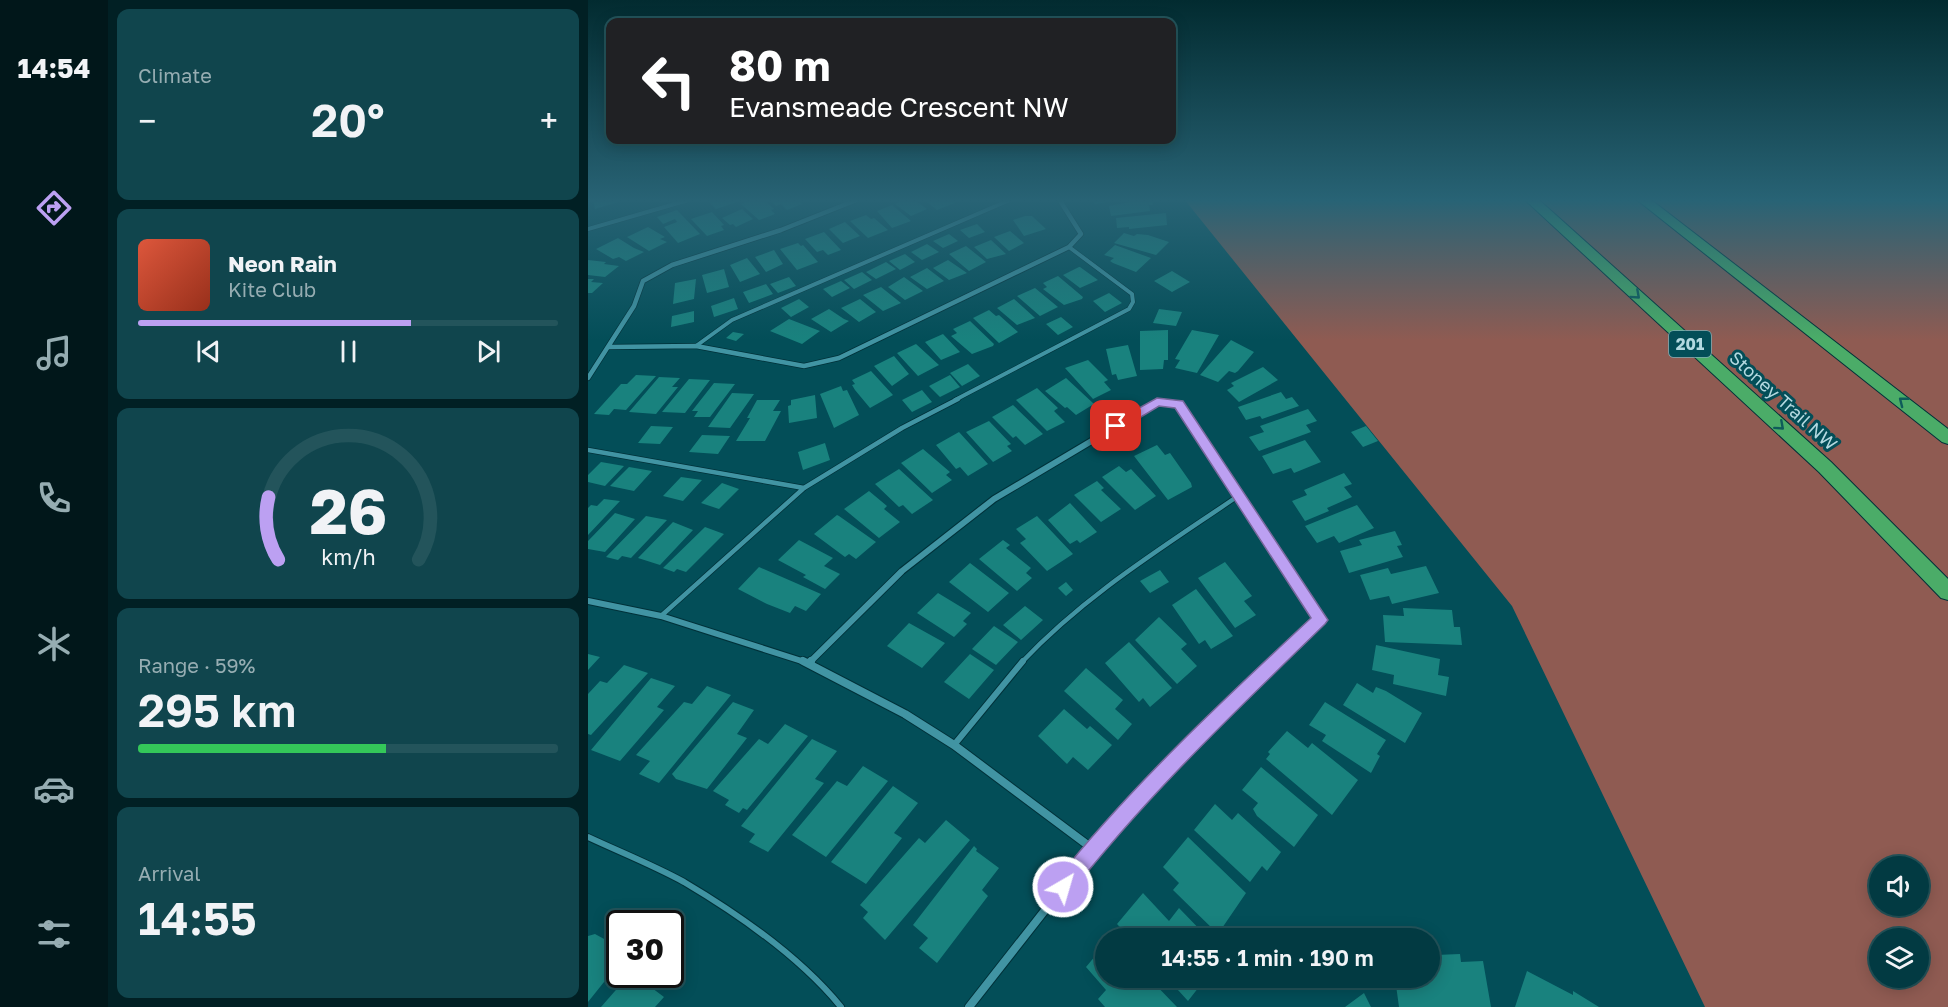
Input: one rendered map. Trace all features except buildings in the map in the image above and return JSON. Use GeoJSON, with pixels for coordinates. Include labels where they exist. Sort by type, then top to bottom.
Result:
{"type":"FeatureCollection","features":[{"type":"Feature","properties":{"kind":"highway","name":"Stoney Trail NW"},"geometry":{"type":"LineString","coordinates":[[1581,246],[1848,491],[1948,592]]}},
{"type":"Feature","properties":{"kind":"highway"},"geometry":{"type":"LineString","coordinates":[[1702,246],[1948,438]]}},
{"type":"Feature","properties":{"kind":"highway"},"geometry":{"type":"LineString","coordinates":[[1848,491],[1948,603]]}},
{"type":"Feature","properties":{"kind":"street"},"geometry":{"type":"LineString","coordinates":[[588,378],[610,347],[634,306],[643,281],[672,265],[731,246]]}},
{"type":"Feature","properties":{"kind":"street"},"geometry":{"type":"LineString","coordinates":[[610,347],[696,346],[804,366],[839,358],[1069,247]]}},
{"type":"Feature","properties":{"kind":"street"},"geometry":{"type":"LineString","coordinates":[[809,663],[902,571],[994,499],[1157,402],[1178,404],[1320,620],[1217,717],[1093,849],[969,1007]]}},
{"type":"Feature","properties":{"kind":"street"},"geometry":{"type":"LineString","coordinates":[[588,601],[661,616],[809,663],[905,714],[954,745],[1093,849]]}},
{"type":"Feature","properties":{"kind":"lane"},"geometry":{"type":"LineString","coordinates":[[696,346],[732,320],[903,246]]}},
{"type":"Feature","properties":{"kind":"lane"},"geometry":{"type":"LineString","coordinates":[[661,616],[804,488],[902,428],[1129,309],[1133,302],[1132,294],[1069,247]]}},
{"type":"Feature","properties":{"kind":"lane"},"geometry":{"type":"LineString","coordinates":[[588,450],[804,488]]}},
{"type":"Feature","properties":{"kind":"lane"},"geometry":{"type":"LineString","coordinates":[[954,745],[1001,683],[1051,632],[1094,595],[1238,496]]}},
{"type":"Feature","properties":{"kind":"lane"},"geometry":{"type":"LineString","coordinates":[[588,837],[682,882],[747,922],[826,989],[841,1007]]}},
{"type":"Feature","properties":{"kind":"shaded area"},"geometry":{"type":"Polygon","coordinates":[[[1222,246],[1948,246],[1948,1007],[1705,1007],[1512,606],[1222,246]]]}},
{"type":"Feature","properties":{"kind":"route"},"geometry":{"type":"LineString","coordinates":[[1063,887],[1093,849],[1217,717],[1320,620],[1178,404],[1157,402],[1116,426]]}}]}
